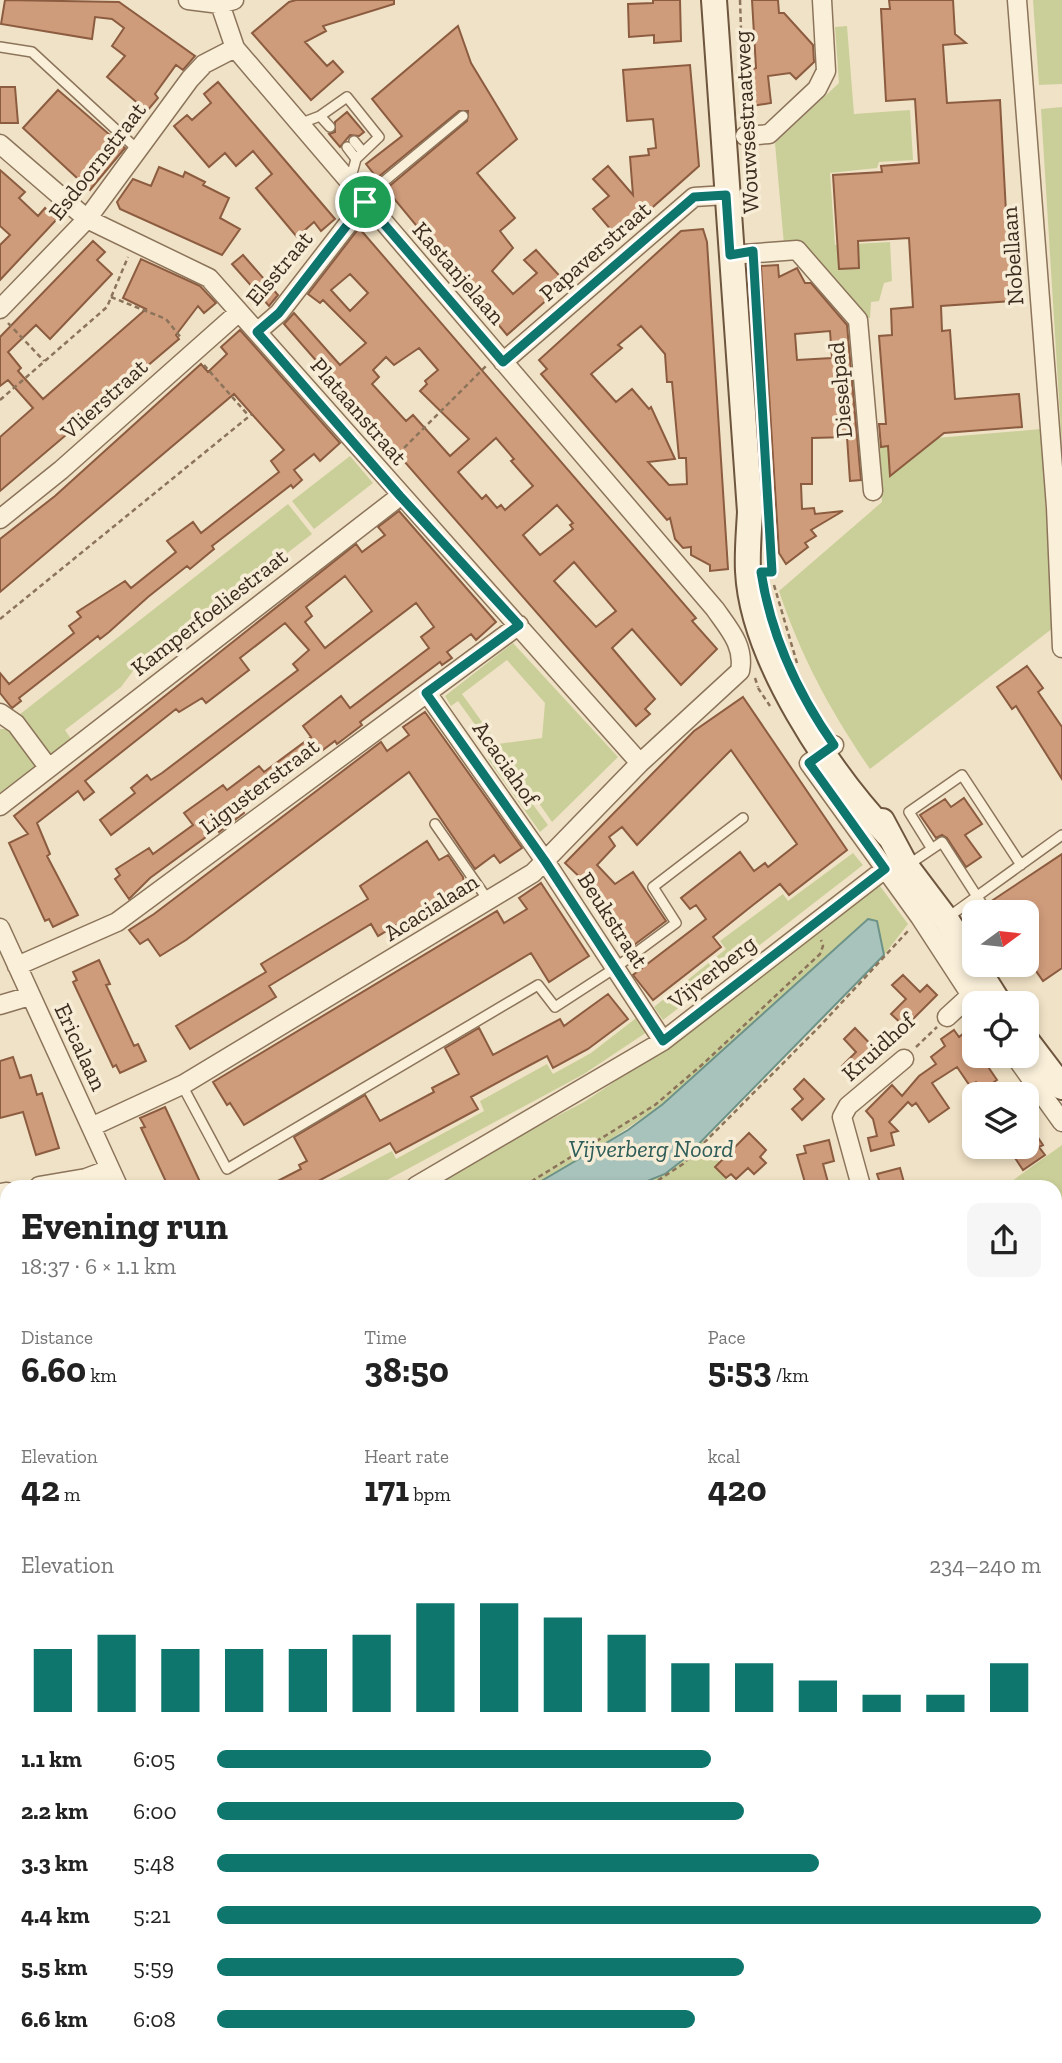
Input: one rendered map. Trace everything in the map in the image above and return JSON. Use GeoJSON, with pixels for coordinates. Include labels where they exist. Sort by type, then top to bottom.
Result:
{"type":"FeatureCollection","features":[{"type":"Feature","properties":{"kind":"main road","name":"Wouwsestraatweg"},"geometry":{"type":"LineString","coordinates":[[714,0],[738,138],[726,195],[750,512],[760,572],[761,631],[778,675],[829,748],[869,815],[889,836],[896,868],[946,919],[991,991]]}},
{"type":"Feature","properties":{"kind":"main road"},"geometry":{"type":"LineString","coordinates":[[1039,1057],[1062,1087]]}},
{"type":"Feature","properties":{"kind":"street","name":"Kastanjelaan"},"geometry":{"type":"LineString","coordinates":[[188,0],[227,2],[235,48],[715,609],[736,638],[742,660]]}},
{"type":"Feature","properties":{"kind":"street"},"geometry":{"type":"LineString","coordinates":[[738,138],[769,134],[817,89],[826,71],[822,0]]}},
{"type":"Feature","properties":{"kind":"street","name":"Nobellaan"},"geometry":{"type":"LineString","coordinates":[[1017,0],[1059,507],[1062,648]]}},
{"type":"Feature","properties":{"kind":"street","name":"Esdoornstraat"},"geometry":{"type":"LineString","coordinates":[[0,312],[87,219],[204,64],[235,48]]}},
{"type":"Feature","properties":{"kind":"street","name":"Plataanstraat"},"geometry":{"type":"LineString","coordinates":[[0,144],[87,219],[209,278],[640,763]]}},
{"type":"Feature","properties":{"kind":"street","name":"Papaverstraat"},"geometry":{"type":"LineString","coordinates":[[501,358],[694,197],[726,195]]}},
{"type":"Feature","properties":{"kind":"street","name":"Elsstraat"},"geometry":{"type":"LineString","coordinates":[[257,332],[279,313],[365,202]]}},
{"type":"Feature","properties":{"kind":"street","name":"Dieselpad"},"geometry":{"type":"LineString","coordinates":[[730,255],[797,250],[858,320],[873,491]]}},
{"type":"Feature","properties":{"kind":"street","name":"Vlierstraat"},"geometry":{"type":"LineString","coordinates":[[0,519],[61,470],[239,312]]}},
{"type":"Feature","properties":{"kind":"street","name":"Kamperfoeliestraat"},"geometry":{"type":"LineString","coordinates":[[0,806],[400,496]]}},
{"type":"Feature","properties":{"kind":"street","name":"Ligusterstraat"},"geometry":{"type":"LineString","coordinates":[[17,966],[117,922],[519,625]]}},
{"type":"Feature","properties":{"kind":"street","name":"Acacialaan"},"geometry":{"type":"LineString","coordinates":[[91,1127],[182,1085],[533,873],[640,763],[740,671],[742,660]]}},
{"type":"Feature","properties":{"kind":"street","name":"Acaciahof"},"geometry":{"type":"LineString","coordinates":[[426,693],[545,861]]}},
{"type":"Feature","properties":{"kind":"street"},"geometry":{"type":"LineString","coordinates":[[0,713],[16,724],[48,767]]}},
{"type":"Feature","properties":{"kind":"street","name":"Wouwsestraatweg"},"geometry":{"type":"LineString","coordinates":[[829,748],[809,763],[896,868],[920,918],[969,991]]}},
{"type":"Feature","properties":{"kind":"street","name":"Beukstraat"},"geometry":{"type":"LineString","coordinates":[[545,861],[663,1041]]}},
{"type":"Feature","properties":{"kind":"street","name":"Vijverberg"},"geometry":{"type":"LineString","coordinates":[[426,1180],[663,1041],[896,868]]}},
{"type":"Feature","properties":{"kind":"street","name":"Ericalaan"},"geometry":{"type":"LineString","coordinates":[[0,928],[115,1180]]}},
{"type":"Feature","properties":{"kind":"street"},"geometry":{"type":"LineString","coordinates":[[0,1005],[30,996]]}},
{"type":"Feature","properties":{"kind":"street","name":"Kruidhof"},"geometry":{"type":"LineString","coordinates":[[947,1017],[962,1007]]}},
{"type":"Feature","properties":{"kind":"street","name":"Kruidhof"},"geometry":{"type":"LineString","coordinates":[[859,1180],[842,1117],[848,1106],[904,1059]]}},
{"type":"Feature","properties":{"kind":"street"},"geometry":{"type":"LineString","coordinates":[[1023,1068],[1062,1122]]}},
{"type":"Feature","properties":{"kind":"street"},"geometry":{"type":"LineString","coordinates":[[74,1180],[110,1169]]}},
{"type":"Feature","properties":{"kind":"lane"},"geometry":{"type":"LineString","coordinates":[[0,47],[32,52],[139,150]]}},
{"type":"Feature","properties":{"kind":"lane"},"geometry":{"type":"LineString","coordinates":[[299,124],[324,114],[347,97],[379,137],[360,155],[349,183]]}},
{"type":"Feature","properties":{"kind":"lane"},"geometry":{"type":"LineString","coordinates":[[324,114],[333,124]]}},
{"type":"Feature","properties":{"kind":"lane"},"geometry":{"type":"LineString","coordinates":[[365,202],[382,183],[463,116]]}},
{"type":"Feature","properties":{"kind":"lane"},"geometry":{"type":"LineString","coordinates":[[350,144],[360,155]]}},
{"type":"Feature","properties":{"kind":"lane"},"geometry":{"type":"LineString","coordinates":[[932,849],[909,812],[962,775],[1021,865]]}},
{"type":"Feature","properties":{"kind":"lane"},"geometry":{"type":"LineString","coordinates":[[182,1085],[227,1168],[538,985],[555,1007],[615,968],[676,923],[653,887],[743,818]]}},
{"type":"Feature","properties":{"kind":"lane"},"geometry":{"type":"LineString","coordinates":[[435,824],[488,901]]}},
{"type":"Feature","properties":{"kind":"lane"},"geometry":{"type":"LineString","coordinates":[[946,919],[1062,835]]}},
{"type":"Feature","properties":{"kind":"lane"},"geometry":{"type":"LineString","coordinates":[[896,868],[942,842],[979,900]]}},
{"type":"Feature","properties":{"kind":"path","name":"Wouwsestraatweg"},"geometry":{"type":"LineString","coordinates":[[738,138],[740,0]]}},
{"type":"Feature","properties":{"kind":"path"},"geometry":{"type":"LineString","coordinates":[[0,400],[107,307],[134,241]]}},
{"type":"Feature","properties":{"kind":"path"},"geometry":{"type":"LineString","coordinates":[[0,312],[44,361]]}},
{"type":"Feature","properties":{"kind":"path"},"geometry":{"type":"LineString","coordinates":[[379,472],[501,358]]}},
{"type":"Feature","properties":{"kind":"path"},"geometry":{"type":"LineString","coordinates":[[0,619],[252,414]]}},
{"type":"Feature","properties":{"kind":"path"},"geometry":{"type":"LineString","coordinates":[[769,530],[760,572],[797,665]]}},
{"type":"Feature","properties":{"kind":"path"},"geometry":{"type":"LineString","coordinates":[[659,1180],[683,1164],[820,1026],[920,918]]}},
{"type":"Feature","properties":{"kind":"path"},"geometry":{"type":"LineString","coordinates":[[534,1180],[655,1105],[820,954],[823,946],[820,938]]}},
{"type":"Feature","properties":{"kind":"path","name":"Kruidhof"},"geometry":{"type":"LineString","coordinates":[[904,1059],[947,1017]]}},
{"type":"Feature","properties":{"kind":"green space"},"geometry":{"type":"Polygon","coordinates":[[[1033,0],[1062,0],[1062,84],[1039,85],[1033,0]]]}},
{"type":"Feature","properties":{"kind":"green space"},"geometry":{"type":"Polygon","coordinates":[[[847,26],[854,114],[910,110],[913,160],[879,162],[877,168],[830,173],[835,245],[890,242],[892,281],[884,283],[879,301],[871,302],[870,318],[861,318],[784,245],[775,143],[839,83],[835,27],[847,26]]]}},
{"type":"Feature","properties":{"kind":"green space"},"geometry":{"type":"Polygon","coordinates":[[[1062,107],[1062,448],[1041,109],[1062,107]]]}},
{"type":"Feature","properties":{"kind":"green space"},"geometry":{"type":"Polygon","coordinates":[[[1041,429],[1053,628],[870,769],[818,683],[797,639],[779,591],[882,502],[877,443],[1041,429]]]}},
{"type":"Feature","properties":{"kind":"green space"},"geometry":{"type":"Polygon","coordinates":[[[350,456],[373,483],[314,529],[292,501],[350,456]]]}},
{"type":"Feature","properties":{"kind":"green space"},"geometry":{"type":"Polygon","coordinates":[[[288,504],[312,534],[133,671],[121,687],[65,730],[73,742],[52,754],[47,751],[19,715],[288,504]]]}},
{"type":"Feature","properties":{"kind":"green space"},"geometry":{"type":"Polygon","coordinates":[[[513,643],[618,757],[552,822],[498,744],[542,738],[545,703],[507,660],[462,694],[495,740],[489,744],[458,701],[451,706],[445,696],[513,643]]]}},
{"type":"Feature","properties":{"kind":"green space"},"geometry":{"type":"Polygon","coordinates":[[[0,729],[11,729],[40,767],[0,797],[0,729]]]}},
{"type":"Feature","properties":{"kind":"green space"},"geometry":{"type":"Polygon","coordinates":[[[496,754],[548,825],[540,832],[488,759],[496,754]]]}},
{"type":"Feature","properties":{"kind":"green space"},"geometry":{"type":"Polygon","coordinates":[[[853,853],[863,865],[663,1020],[654,1007],[726,949],[720,941],[783,894],[788,901],[853,853]]]}},
{"type":"Feature","properties":{"kind":"green space"},"geometry":{"type":"Polygon","coordinates":[[[873,886],[880,886],[908,924],[884,955],[877,922],[663,1104],[583,1158],[544,1180],[434,1180],[584,1102],[668,1046],[873,886]]]}},
{"type":"Feature","properties":{"kind":"green space"},"geometry":{"type":"Polygon","coordinates":[[[640,1015],[650,1030],[584,1074],[387,1180],[337,1180],[392,1151],[396,1159],[484,1111],[480,1101],[547,1064],[553,1074],[591,1053],[640,1015]]]}},
{"type":"Feature","properties":{"kind":"green space"},"geometry":{"type":"Polygon","coordinates":[[[702,1141],[718,1158],[727,1180],[650,1180],[665,1174],[702,1141]]]}},
{"type":"Feature","properties":{"kind":"green space"},"geometry":{"type":"Polygon","coordinates":[[[1062,1145],[1062,1180],[1013,1180],[1062,1145]]]}},
{"type":"Feature","properties":{"kind":"water","name":"Vijverberg Noord"},"geometry":{"type":"Polygon","coordinates":[[[868,919],[877,921],[884,955],[684,1159],[665,1174],[650,1180],[543,1180],[628,1130],[663,1104],[868,919]]]}},
{"type":"Feature","properties":{"kind":"building"},"geometry":{"type":"Polygon","coordinates":[[[5,0],[119,2],[195,56],[183,70],[176,65],[155,94],[158,98],[147,111],[107,77],[125,56],[112,46],[124,28],[112,19],[95,17],[92,39],[1,24],[5,0]]]}},
{"type":"Feature","properties":{"kind":"building"},"geometry":{"type":"Polygon","coordinates":[[[394,0],[394,4],[323,26],[326,31],[305,42],[327,66],[333,61],[343,72],[311,100],[252,33],[289,2],[394,0]]]}},
{"type":"Feature","properties":{"kind":"building"},"geometry":{"type":"Polygon","coordinates":[[[653,0],[680,0],[681,41],[654,43],[654,35],[629,37],[628,4],[653,3],[653,0]]]}},
{"type":"Feature","properties":{"kind":"building"},"geometry":{"type":"Polygon","coordinates":[[[752,0],[778,0],[779,13],[784,13],[813,45],[814,62],[796,79],[790,73],[768,76],[771,103],[752,106],[747,71],[756,68],[752,0]]]}},
{"type":"Feature","properties":{"kind":"building"},"geometry":{"type":"Polygon","coordinates":[[[889,0],[953,0],[955,34],[966,43],[943,45],[947,103],[1000,100],[1006,212],[1016,211],[1018,251],[1009,251],[1012,301],[941,306],[942,331],[950,330],[955,399],[1019,394],[1022,427],[944,433],[890,476],[888,446],[881,447],[879,424],[886,424],[879,336],[892,335],[891,309],[913,307],[909,238],[858,241],[859,268],[839,269],[833,175],[882,172],[881,166],[919,163],[915,99],[886,101],[881,9],[890,9],[889,0]]]}},
{"type":"Feature","properties":{"kind":"building"},"geometry":{"type":"Polygon","coordinates":[[[458,26],[471,63],[517,139],[477,173],[515,218],[500,231],[513,248],[492,271],[513,294],[537,273],[524,260],[536,250],[566,283],[507,335],[386,189],[467,121],[468,111],[459,111],[377,178],[366,164],[402,136],[372,99],[458,26]]]}},
{"type":"Feature","properties":{"kind":"building"},"geometry":{"type":"Polygon","coordinates":[[[690,65],[699,166],[618,238],[593,209],[609,196],[593,179],[608,166],[633,195],[630,157],[649,155],[648,149],[656,148],[653,119],[627,121],[623,70],[690,65]]]}},
{"type":"Feature","properties":{"kind":"building"},"geometry":{"type":"Polygon","coordinates":[[[218,82],[335,219],[321,231],[314,222],[297,237],[256,188],[272,174],[253,151],[236,166],[225,153],[209,167],[174,126],[187,115],[192,120],[211,103],[204,94],[218,82]]]}},
{"type":"Feature","properties":{"kind":"building"},"geometry":{"type":"Polygon","coordinates":[[[0,87],[15,87],[18,123],[0,123],[0,87]]]}},
{"type":"Feature","properties":{"kind":"building"},"geometry":{"type":"Polygon","coordinates":[[[58,90],[125,148],[90,190],[23,128],[58,90]]]}},
{"type":"Feature","properties":{"kind":"building"},"geometry":{"type":"Polygon","coordinates":[[[347,112],[364,132],[359,136],[350,135],[340,147],[329,134],[335,132],[335,122],[347,112]]]}},
{"type":"Feature","properties":{"kind":"building"},"geometry":{"type":"Polygon","coordinates":[[[159,167],[183,177],[185,172],[229,198],[220,218],[240,229],[222,255],[120,209],[117,202],[133,179],[151,186],[159,167]]]}},
{"type":"Feature","properties":{"kind":"building"},"geometry":{"type":"Polygon","coordinates":[[[0,170],[25,192],[19,198],[38,216],[45,208],[57,219],[0,280],[0,245],[10,235],[0,226],[0,170]]]}},
{"type":"Feature","properties":{"kind":"building"},"geometry":{"type":"Polygon","coordinates":[[[359,228],[696,618],[692,621],[717,649],[681,685],[632,629],[612,648],[655,699],[645,709],[650,714],[636,726],[284,324],[294,313],[340,365],[366,343],[323,300],[320,303],[308,294],[359,228]],[[350,274],[331,290],[350,311],[368,293],[350,274]],[[419,348],[394,365],[386,357],[373,370],[379,377],[372,384],[406,421],[413,415],[450,456],[469,439],[420,391],[427,384],[425,381],[438,370],[419,348]],[[496,438],[458,472],[482,499],[486,495],[497,508],[501,505],[505,510],[533,486],[511,461],[514,459],[496,438]],[[557,505],[523,535],[540,555],[573,529],[570,525],[573,523],[557,505]],[[574,562],[554,581],[596,627],[616,611],[574,562]]]}},
{"type":"Feature","properties":{"kind":"building"},"geometry":{"type":"Polygon","coordinates":[[[703,229],[707,242],[728,569],[710,571],[710,565],[691,555],[691,547],[683,548],[675,539],[670,518],[667,520],[541,374],[547,369],[539,360],[681,231],[703,229]],[[641,326],[618,345],[622,348],[591,374],[616,402],[632,389],[649,409],[651,407],[675,459],[648,462],[669,485],[687,484],[686,458],[679,458],[672,382],[667,382],[665,354],[641,326]]]}},
{"type":"Feature","properties":{"kind":"building"},"geometry":{"type":"Polygon","coordinates":[[[93,241],[105,252],[97,260],[112,274],[50,339],[36,325],[8,352],[21,368],[18,371],[43,399],[146,309],[123,298],[141,259],[200,286],[216,303],[204,313],[198,306],[176,335],[179,339],[0,491],[0,437],[33,408],[8,380],[0,386],[0,337],[93,241]]]}},
{"type":"Feature","properties":{"kind":"building"},"geometry":{"type":"Polygon","coordinates":[[[243,255],[278,295],[269,306],[232,264],[243,255]]]}},
{"type":"Feature","properties":{"kind":"building"},"geometry":{"type":"Polygon","coordinates":[[[778,265],[779,277],[797,268],[805,283],[811,283],[847,325],[861,480],[850,481],[847,437],[812,438],[812,484],[801,484],[802,509],[814,508],[815,514],[843,511],[811,530],[816,536],[805,543],[808,547],[786,564],[779,553],[761,266],[778,265]],[[830,331],[795,334],[797,360],[832,358],[830,331]]]}},
{"type":"Feature","properties":{"kind":"building"},"geometry":{"type":"Polygon","coordinates":[[[240,330],[340,443],[320,461],[314,454],[294,470],[302,480],[293,488],[291,485],[212,546],[214,549],[190,569],[187,566],[109,632],[100,639],[98,636],[19,698],[21,701],[12,708],[0,693],[0,673],[9,684],[74,633],[69,626],[81,617],[77,612],[125,581],[131,588],[176,552],[167,541],[193,522],[201,533],[279,472],[271,461],[284,450],[234,394],[0,592],[0,539],[55,496],[201,364],[208,372],[227,354],[221,347],[240,330]]]}},
{"type":"Feature","properties":{"kind":"building"},"geometry":{"type":"Polygon","coordinates":[[[399,511],[496,622],[476,640],[471,634],[447,652],[452,658],[442,665],[440,662],[360,722],[362,725],[337,744],[335,741],[242,810],[244,813],[219,832],[217,829],[150,878],[129,899],[115,879],[120,875],[116,869],[149,848],[153,854],[193,825],[184,813],[223,785],[227,790],[259,766],[264,772],[311,737],[303,726],[341,696],[350,708],[429,648],[421,637],[434,627],[416,603],[111,835],[100,820],[135,793],[131,788],[147,775],[151,780],[162,773],[298,670],[293,664],[309,650],[285,623],[240,658],[249,670],[206,703],[202,698],[179,712],[176,709],[85,781],[94,792],[84,800],[78,791],[37,823],[50,854],[47,856],[78,915],[53,927],[49,919],[45,921],[9,843],[28,834],[14,816],[356,544],[362,552],[385,535],[378,527],[399,511]],[[345,576],[306,607],[312,616],[305,622],[325,648],[372,611],[345,576]]]}},
{"type":"Feature","properties":{"kind":"building"},"geometry":{"type":"Polygon","coordinates":[[[1027,666],[1043,688],[1038,692],[1062,727],[1062,779],[1016,706],[1012,709],[997,687],[1027,666]]]}},
{"type":"Feature","properties":{"kind":"building"},"geometry":{"type":"Polygon","coordinates":[[[743,697],[847,850],[789,895],[780,884],[713,937],[721,947],[653,1000],[633,975],[706,919],[696,905],[690,909],[681,898],[740,852],[754,871],[765,863],[768,867],[797,844],[731,750],[637,845],[622,827],[609,837],[615,846],[597,865],[615,884],[633,872],[666,921],[634,945],[626,950],[586,888],[589,886],[565,863],[694,731],[743,697]]]}},
{"type":"Feature","properties":{"kind":"building"},"geometry":{"type":"Polygon","coordinates":[[[425,712],[522,848],[500,863],[494,855],[475,869],[409,772],[186,940],[160,956],[148,939],[140,944],[129,930],[154,914],[381,742],[387,751],[409,735],[403,727],[425,712]]]}},
{"type":"Feature","properties":{"kind":"building"},"geometry":{"type":"Polygon","coordinates":[[[964,798],[982,824],[965,835],[981,857],[966,867],[947,838],[942,835],[936,838],[920,815],[945,799],[951,807],[964,798]]]}},
{"type":"Feature","properties":{"kind":"building"},"geometry":{"type":"Polygon","coordinates":[[[427,841],[439,860],[448,855],[463,877],[464,884],[378,936],[371,924],[269,986],[276,997],[190,1049],[176,1026],[266,972],[261,964],[368,899],[360,886],[427,841]]]}},
{"type":"Feature","properties":{"kind":"building"},"geometry":{"type":"Polygon","coordinates":[[[1062,854],[1062,968],[1043,981],[1040,976],[1040,900],[993,900],[1062,854]]]}},
{"type":"Feature","properties":{"kind":"building"},"geometry":{"type":"Polygon","coordinates":[[[541,883],[589,956],[549,982],[531,953],[244,1125],[230,1103],[227,1105],[213,1082],[497,911],[504,923],[527,909],[519,898],[541,883]]]}},
{"type":"Feature","properties":{"kind":"building"},"geometry":{"type":"Polygon","coordinates":[[[99,960],[110,984],[106,985],[134,1046],[138,1044],[146,1061],[120,1073],[116,1065],[113,1067],[73,982],[77,980],[73,972],[99,960]]]}},
{"type":"Feature","properties":{"kind":"building"},"geometry":{"type":"Polygon","coordinates":[[[903,975],[920,992],[927,985],[937,995],[905,1027],[891,1014],[906,999],[892,985],[903,975]]]}},
{"type":"Feature","properties":{"kind":"building"},"geometry":{"type":"Polygon","coordinates":[[[608,994],[628,1019],[588,1049],[553,1068],[547,1056],[471,1097],[478,1109],[396,1153],[390,1143],[320,1180],[280,1180],[301,1169],[299,1165],[307,1161],[294,1137],[365,1095],[380,1121],[434,1092],[432,1088],[459,1074],[445,1048],[479,1028],[493,1055],[560,1019],[564,1026],[608,994]]]}},
{"type":"Feature","properties":{"kind":"building"},"geometry":{"type":"Polygon","coordinates":[[[855,1028],[880,1054],[853,1077],[842,1066],[856,1052],[844,1039],[855,1028]]]}},
{"type":"Feature","properties":{"kind":"building"},"geometry":{"type":"Polygon","coordinates":[[[954,1030],[959,1037],[962,1035],[962,1068],[989,1068],[997,1080],[967,1082],[957,1067],[932,1083],[949,1108],[929,1122],[916,1103],[912,1106],[908,1102],[889,1122],[898,1131],[891,1133],[894,1145],[871,1151],[868,1138],[877,1136],[873,1119],[866,1111],[892,1085],[902,1096],[919,1076],[936,1064],[931,1057],[945,1046],[941,1039],[954,1030]]]}},
{"type":"Feature","properties":{"kind":"building"},"geometry":{"type":"Polygon","coordinates":[[[13,1057],[20,1078],[31,1075],[37,1095],[42,1093],[59,1148],[36,1155],[23,1112],[0,1118],[0,1061],[13,1057]]]}},
{"type":"Feature","properties":{"kind":"building"},"geometry":{"type":"Polygon","coordinates":[[[804,1079],[824,1099],[802,1120],[792,1109],[803,1099],[794,1089],[804,1079]]]}},
{"type":"Feature","properties":{"kind":"building"},"geometry":{"type":"Polygon","coordinates":[[[165,1107],[199,1180],[165,1180],[141,1128],[145,1127],[140,1118],[165,1107]]]}},
{"type":"Feature","properties":{"kind":"building"},"geometry":{"type":"Polygon","coordinates":[[[749,1133],[766,1150],[760,1157],[766,1163],[754,1174],[748,1168],[736,1179],[731,1174],[726,1178],[715,1167],[749,1133]]]}},
{"type":"Feature","properties":{"kind":"building"},"geometry":{"type":"Polygon","coordinates":[[[829,1140],[834,1161],[823,1164],[827,1180],[804,1180],[797,1155],[806,1153],[804,1146],[829,1140]]]}},
{"type":"Feature","properties":{"kind":"building"},"geometry":{"type":"Polygon","coordinates":[[[1039,1147],[1045,1155],[1023,1170],[1016,1159],[1039,1159],[1039,1147]]]}},
{"type":"Feature","properties":{"kind":"building"},"geometry":{"type":"Polygon","coordinates":[[[900,1168],[903,1180],[879,1180],[877,1174],[900,1168]]]}},
{"type":"Feature","properties":{"kind":"route"},"geometry":{"type":"LineString","coordinates":[[726,195],[730,255],[753,251],[772,572],[761,572],[764,593],[770,620],[796,685],[834,745],[809,763],[885,869],[663,1041],[545,861],[426,693],[519,625],[400,496],[257,332],[279,313],[365,202],[503,362],[694,197],[726,195]]}}]}
